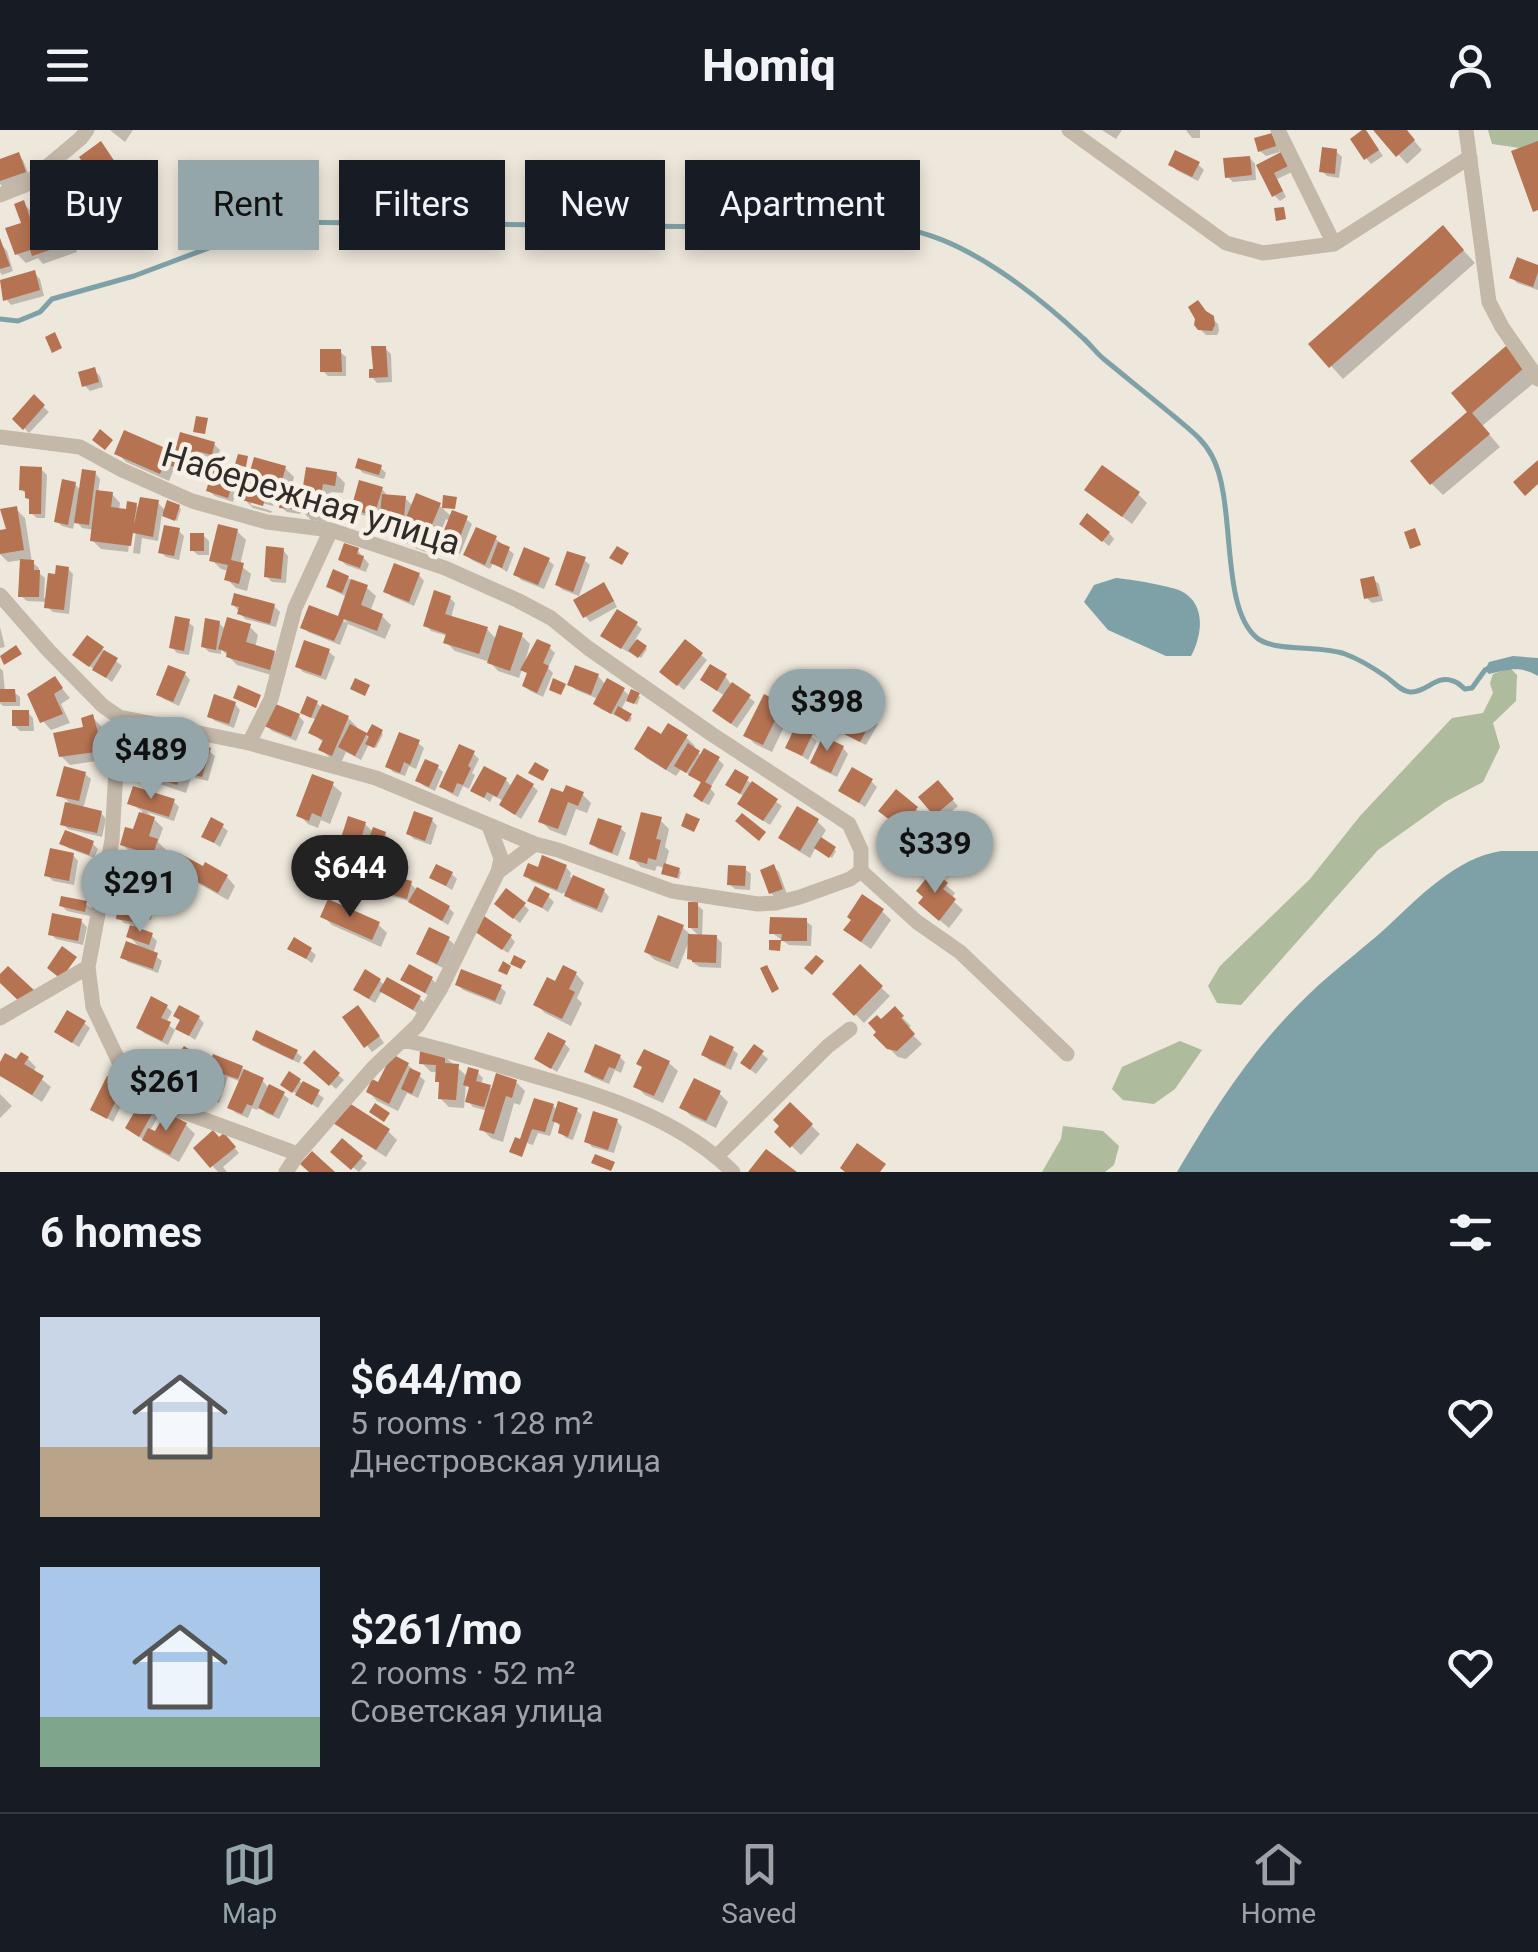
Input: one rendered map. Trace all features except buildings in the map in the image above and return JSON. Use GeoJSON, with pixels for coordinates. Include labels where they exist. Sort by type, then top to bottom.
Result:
{"type":"FeatureCollection","features":[{"type":"Feature","properties":{"kind":"street"},"geometry":{"type":"LineString","coordinates":[[0,195],[25,184],[87,130]]}},
{"type":"Feature","properties":{"kind":"street"},"geometry":{"type":"LineString","coordinates":[[1069,130],[1226,242],[1263,252],[1334,244],[1470,156]]}},
{"type":"Feature","properties":{"kind":"street"},"geometry":{"type":"LineString","coordinates":[[1278,130],[1334,244]]}},
{"type":"Feature","properties":{"kind":"street"},"geometry":{"type":"LineString","coordinates":[[1466,130],[1489,302],[1538,379]]}},
{"type":"Feature","properties":{"kind":"street","name":"Набережная улица"},"geometry":{"type":"LineString","coordinates":[[0,437],[80,447],[192,501],[267,522],[331,530],[445,568],[551,618],[713,735],[849,824],[861,850],[861,871]]}},
{"type":"Feature","properties":{"kind":"street"},"geometry":{"type":"LineString","coordinates":[[249,743],[271,699],[295,608],[331,530]]}},
{"type":"Feature","properties":{"kind":"street"},"geometry":{"type":"LineString","coordinates":[[0,594],[49,651],[119,717],[249,743],[376,778],[535,844],[672,890],[758,904],[776,903],[800,898],[861,871],[917,922],[960,952],[1067,1054]]}},
{"type":"Feature","properties":{"kind":"street"},"geometry":{"type":"LineString","coordinates":[[119,717],[112,840],[88,968],[94,1007],[121,1066],[146,1088],[178,1110],[298,1154]]}},
{"type":"Feature","properties":{"kind":"street"},"geometry":{"type":"LineString","coordinates":[[287,1172],[373,1068],[418,1026],[432,1006],[498,872],[501,858],[489,826]]}},
{"type":"Feature","properties":{"kind":"street"},"geometry":{"type":"LineString","coordinates":[[498,872],[535,844]]}},
{"type":"Feature","properties":{"kind":"street"},"geometry":{"type":"LineString","coordinates":[[0,1018],[88,968]]}},
{"type":"Feature","properties":{"kind":"street"},"geometry":{"type":"LineString","coordinates":[[717,1156],[828,1046],[850,1030]]}},
{"type":"Feature","properties":{"kind":"street"},"geometry":{"type":"LineString","coordinates":[[403,1040],[588,1092],[653,1116],[717,1156],[733,1172]]}},
{"type":"Feature","properties":{"kind":"green space"},"geometry":{"type":"Polygon","coordinates":[[[1488,130],[1538,130],[1538,146],[1492,144],[1488,130]]]}},
{"type":"Feature","properties":{"kind":"green space"},"geometry":{"type":"Polygon","coordinates":[[[1510,668],[1517,675],[1516,701],[1493,723],[1500,747],[1483,782],[1445,802],[1378,850],[1241,1005],[1217,1003],[1208,986],[1220,966],[1310,879],[1360,816],[1452,718],[1483,713],[1493,693],[1493,674],[1510,668]]]}},
{"type":"Feature","properties":{"kind":"green space"},"geometry":{"type":"Polygon","coordinates":[[[1180,1041],[1202,1050],[1175,1089],[1154,1104],[1123,1100],[1112,1089],[1122,1067],[1180,1041]]]}},
{"type":"Feature","properties":{"kind":"green space"},"geometry":{"type":"Polygon","coordinates":[[[1063,1126],[1103,1131],[1119,1146],[1114,1165],[1105,1172],[1042,1172],[1061,1139],[1063,1126]]]}},
{"type":"Feature","properties":{"kind":"water"},"geometry":{"type":"Polygon","coordinates":[[[1116,578],[1168,587],[1189,597],[1200,621],[1191,656],[1166,656],[1108,630],[1084,602],[1094,585],[1116,578]]]}},
{"type":"Feature","properties":{"kind":"water"},"geometry":{"type":"Polygon","coordinates":[[[1513,656],[1538,658],[1538,676],[1520,669],[1489,674],[1485,670],[1489,662],[1513,656]]]}},
{"type":"Feature","properties":{"kind":"water"},"geometry":{"type":"Polygon","coordinates":[[[1501,851],[1538,851],[1538,1172],[1177,1172],[1248,1063],[1309,994],[1439,880],[1469,862],[1501,851]]]}},
{"type":"Feature","properties":{"kind":"waterway"},"geometry":{"type":"LineString","coordinates":[[0,319],[18,321],[40,312],[52,299],[134,276],[278,222],[904,229],[952,244],[1023,287],[1200,440],[1220,476],[1237,603],[1257,638],[1274,645],[1345,654],[1410,692],[1447,680],[1465,689],[1472,688],[1491,667]]}}]}
